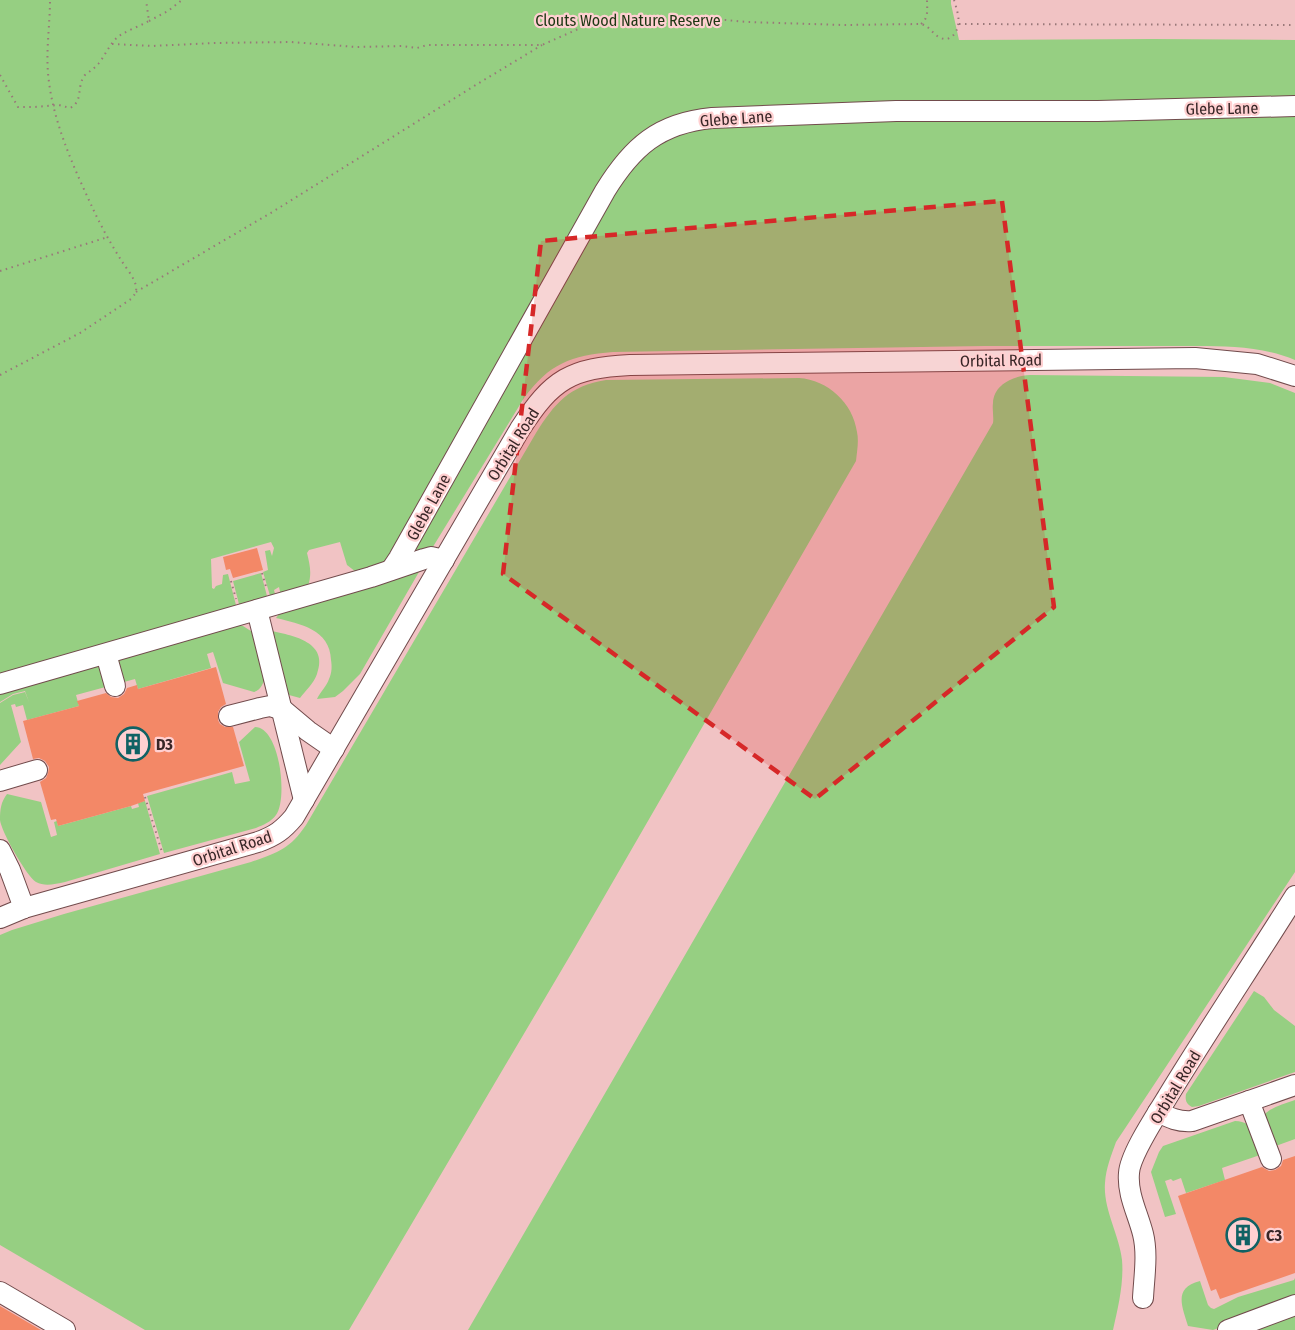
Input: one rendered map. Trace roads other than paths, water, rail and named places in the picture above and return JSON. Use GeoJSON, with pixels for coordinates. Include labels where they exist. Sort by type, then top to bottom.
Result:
{"type":"FeatureCollection","features":[{"type":"Feature","properties":{"kind":"lane","name":"Glebe Lane"},"geometry":{"type":"LineString","coordinates":[[391,570],[604,191],[624,163],[645,141],[658,134],[684,123],[712,118],[896,111],[1098,111],[1295,106]]}},
{"type":"Feature","properties":{"kind":"lane","name":"Orbital Road"},"geometry":{"type":"LineString","coordinates":[[0,918],[24,908],[274,836],[286,826],[294,817],[532,410],[543,396],[567,377],[596,368],[630,365],[958,369],[1196,358],[1257,364],[1295,376]]}},
{"type":"Feature","properties":{"kind":"lane","name":"Glebe Lane"},"geometry":{"type":"LineString","coordinates":[[0,684],[431,557],[444,560]]}},
{"type":"Feature","properties":{"kind":"lane"},"geometry":{"type":"LineString","coordinates":[[257,610],[304,800]]}},
{"type":"Feature","properties":{"kind":"lane"},"geometry":{"type":"LineString","coordinates":[[106,654],[115,686]]}},
{"type":"Feature","properties":{"kind":"lane"},"geometry":{"type":"LineString","coordinates":[[229,716],[270,706],[283,710],[334,749]]}},
{"type":"Feature","properties":{"kind":"lane"},"geometry":{"type":"LineString","coordinates":[[0,781],[37,770]]}},
{"type":"Feature","properties":{"kind":"lane"},"geometry":{"type":"LineString","coordinates":[[0,850],[24,908]]}},
{"type":"Feature","properties":{"kind":"lane","name":"Orbital Road"},"geometry":{"type":"LineString","coordinates":[[1143,1298],[1144,1236],[1130,1191],[1129,1172],[1133,1157],[1158,1112],[1295,896]]}},
{"type":"Feature","properties":{"kind":"lane"},"geometry":{"type":"LineString","coordinates":[[1158,1112],[1172,1119],[1192,1121],[1295,1085]]}},
{"type":"Feature","properties":{"kind":"lane"},"geometry":{"type":"LineString","coordinates":[[1249,1101],[1271,1159]]}},
{"type":"Feature","properties":{"kind":"lane"},"geometry":{"type":"LineString","coordinates":[[0,1292],[65,1330]]}},
{"type":"Feature","properties":{"kind":"lane"},"geometry":{"type":"LineString","coordinates":[[1228,1330],[1295,1305]]}},
{"type":"Feature","properties":{"kind":"place","name":"D3"},"geometry":{"type":"Point","coordinates":[133,744]}},
{"type":"Feature","properties":{"kind":"place","name":"C3"},"geometry":{"type":"Point","coordinates":[1243,1235]}},
{"type":"Feature","properties":{"kind":"park label","name":"Clouts Wood Nature Reserve"},"geometry":{"type":"Point","coordinates":[628,20]}}]}
